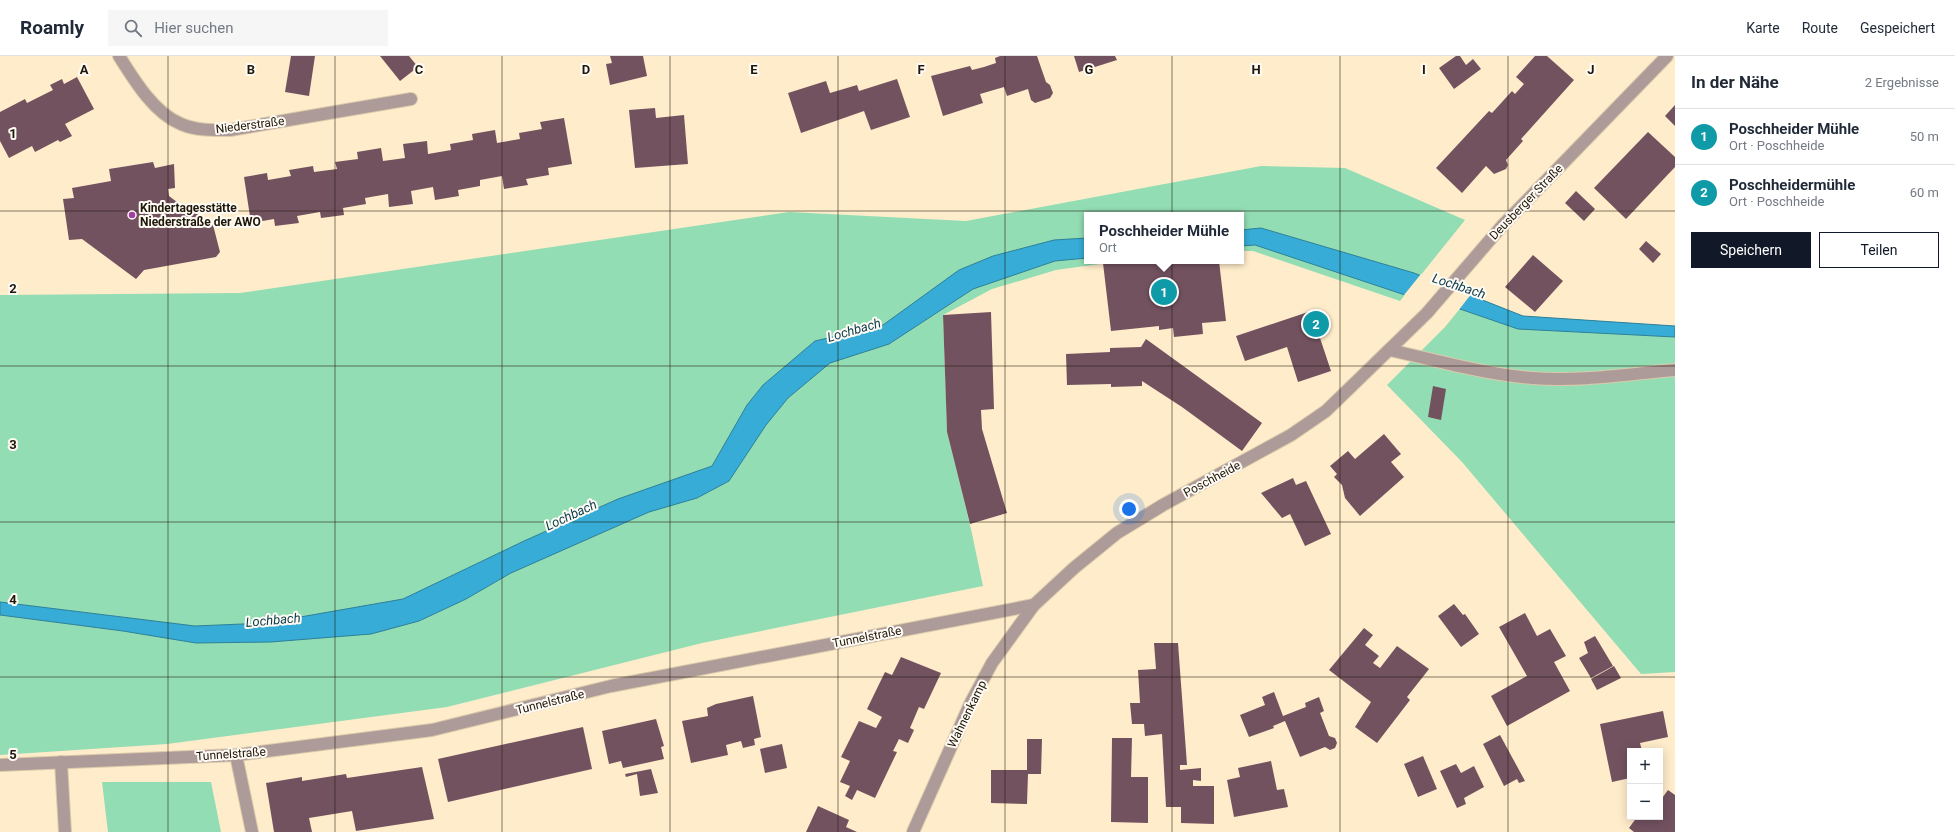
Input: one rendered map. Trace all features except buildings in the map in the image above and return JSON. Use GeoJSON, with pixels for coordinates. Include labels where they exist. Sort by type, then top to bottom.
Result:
{"type":"FeatureCollection","features":[{"type":"Feature","properties":{"kind":"street","name":"Niederstraße"},"geometry":{"type":"LineString","coordinates":[[119,56],[132,76],[160,110],[181,124],[204,130],[230,130],[411,99]]}},
{"type":"Feature","properties":{"kind":"street","name":"Deusberger Straße"},"geometry":{"type":"LineString","coordinates":[[1389,350],[1427,313],[1502,226],[1667,56]]}},
{"type":"Feature","properties":{"kind":"street"},"geometry":{"type":"LineString","coordinates":[[1389,350],[1486,372],[1533,378],[1571,378],[1675,370]]}},
{"type":"Feature","properties":{"kind":"street","name":"Poschheide"},"geometry":{"type":"LineString","coordinates":[[1034,605],[1074,568],[1117,533],[1163,505],[1291,435],[1326,411],[1389,350]]}},
{"type":"Feature","properties":{"kind":"street","name":"Tunnelstraße"},"geometry":{"type":"LineString","coordinates":[[0,765],[236,755],[432,730],[611,686],[1034,605]]}},
{"type":"Feature","properties":{"kind":"street","name":"Wahnenkamp"},"geometry":{"type":"LineString","coordinates":[[913,832],[970,702],[992,663],[1034,605]]}},
{"type":"Feature","properties":{"kind":"street"},"geometry":{"type":"LineString","coordinates":[[236,755],[252,832]]}},
{"type":"Feature","properties":{"kind":"street"},"geometry":{"type":"LineString","coordinates":[[61,762],[65,832]]}},
{"type":"Feature","properties":{"kind":"green space"},"geometry":{"type":"Polygon","coordinates":[[[1261,166],[1345,168],[1465,220],[1400,301],[1253,251],[1244,251],[1244,212],[1084,212],[1084,264],[1099,264],[1056,270],[992,289],[943,315],[947,432],[971,529],[983,586],[702,643],[447,707],[167,744],[0,755],[0,295],[240,293],[789,212],[966,221],[1261,166]]]}},
{"type":"Feature","properties":{"kind":"green space"},"geometry":{"type":"Polygon","coordinates":[[[1471,295],[1523,316],[1675,326],[1675,672],[1641,674],[1462,462],[1387,385],[1445,327],[1471,295]]]}},
{"type":"Feature","properties":{"kind":"green space"},"geometry":{"type":"Polygon","coordinates":[[[102,782],[211,782],[221,832],[108,832],[102,782]]]}},
{"type":"Feature","properties":{"kind":"water"},"geometry":{"type":"Polygon","coordinates":[[[1261,228],[1414,273],[1523,316],[1675,326],[1675,337],[1518,329],[1460,309],[1402,294],[1255,245],[1244,246],[1244,230],[1261,228]]]}},
{"type":"Feature","properties":{"kind":"water"},"geometry":{"type":"Polygon","coordinates":[[[1084,238],[1084,258],[1055,261],[973,289],[889,344],[830,363],[788,398],[766,425],[729,481],[697,498],[649,512],[511,573],[466,599],[419,621],[371,634],[271,642],[196,643],[123,631],[0,615],[0,602],[195,626],[266,623],[403,599],[524,541],[618,499],[712,466],[747,405],[763,385],[815,341],[883,325],[959,270],[993,256],[1054,240],[1084,238]]]}},
{"type":"Feature","properties":{"kind":"pier"},"geometry":{"type":"Polygon","coordinates":[[[1421,274],[1472,293],[1458,311],[1406,297],[1404,295],[1421,274]]]}},
{"type":"Feature","properties":{"kind":"place","name":"Kindertagesstätte Niederstraße der AWO"},"geometry":{"type":"Point","coordinates":[132,215]}},
{"type":"Feature","properties":{"kind":"place","name":"Poschheider Mühle"},"geometry":{"type":"Point","coordinates":[1164,292]}},
{"type":"Feature","properties":{"kind":"place","name":"Poschheidermühle"},"geometry":{"type":"Point","coordinates":[1316,324]}},
{"type":"Feature","properties":{"kind":"water label","name":"Lochbach"},"geometry":{"type":"Point","coordinates":[1459,286]}},
{"type":"Feature","properties":{"kind":"water label","name":"Lochbach"},"geometry":{"type":"Point","coordinates":[854,330]}},
{"type":"Feature","properties":{"kind":"water label","name":"Lochbach"},"geometry":{"type":"Point","coordinates":[571,515]}},
{"type":"Feature","properties":{"kind":"water label","name":"Lochbach"},"geometry":{"type":"Point","coordinates":[273,620]}}]}
